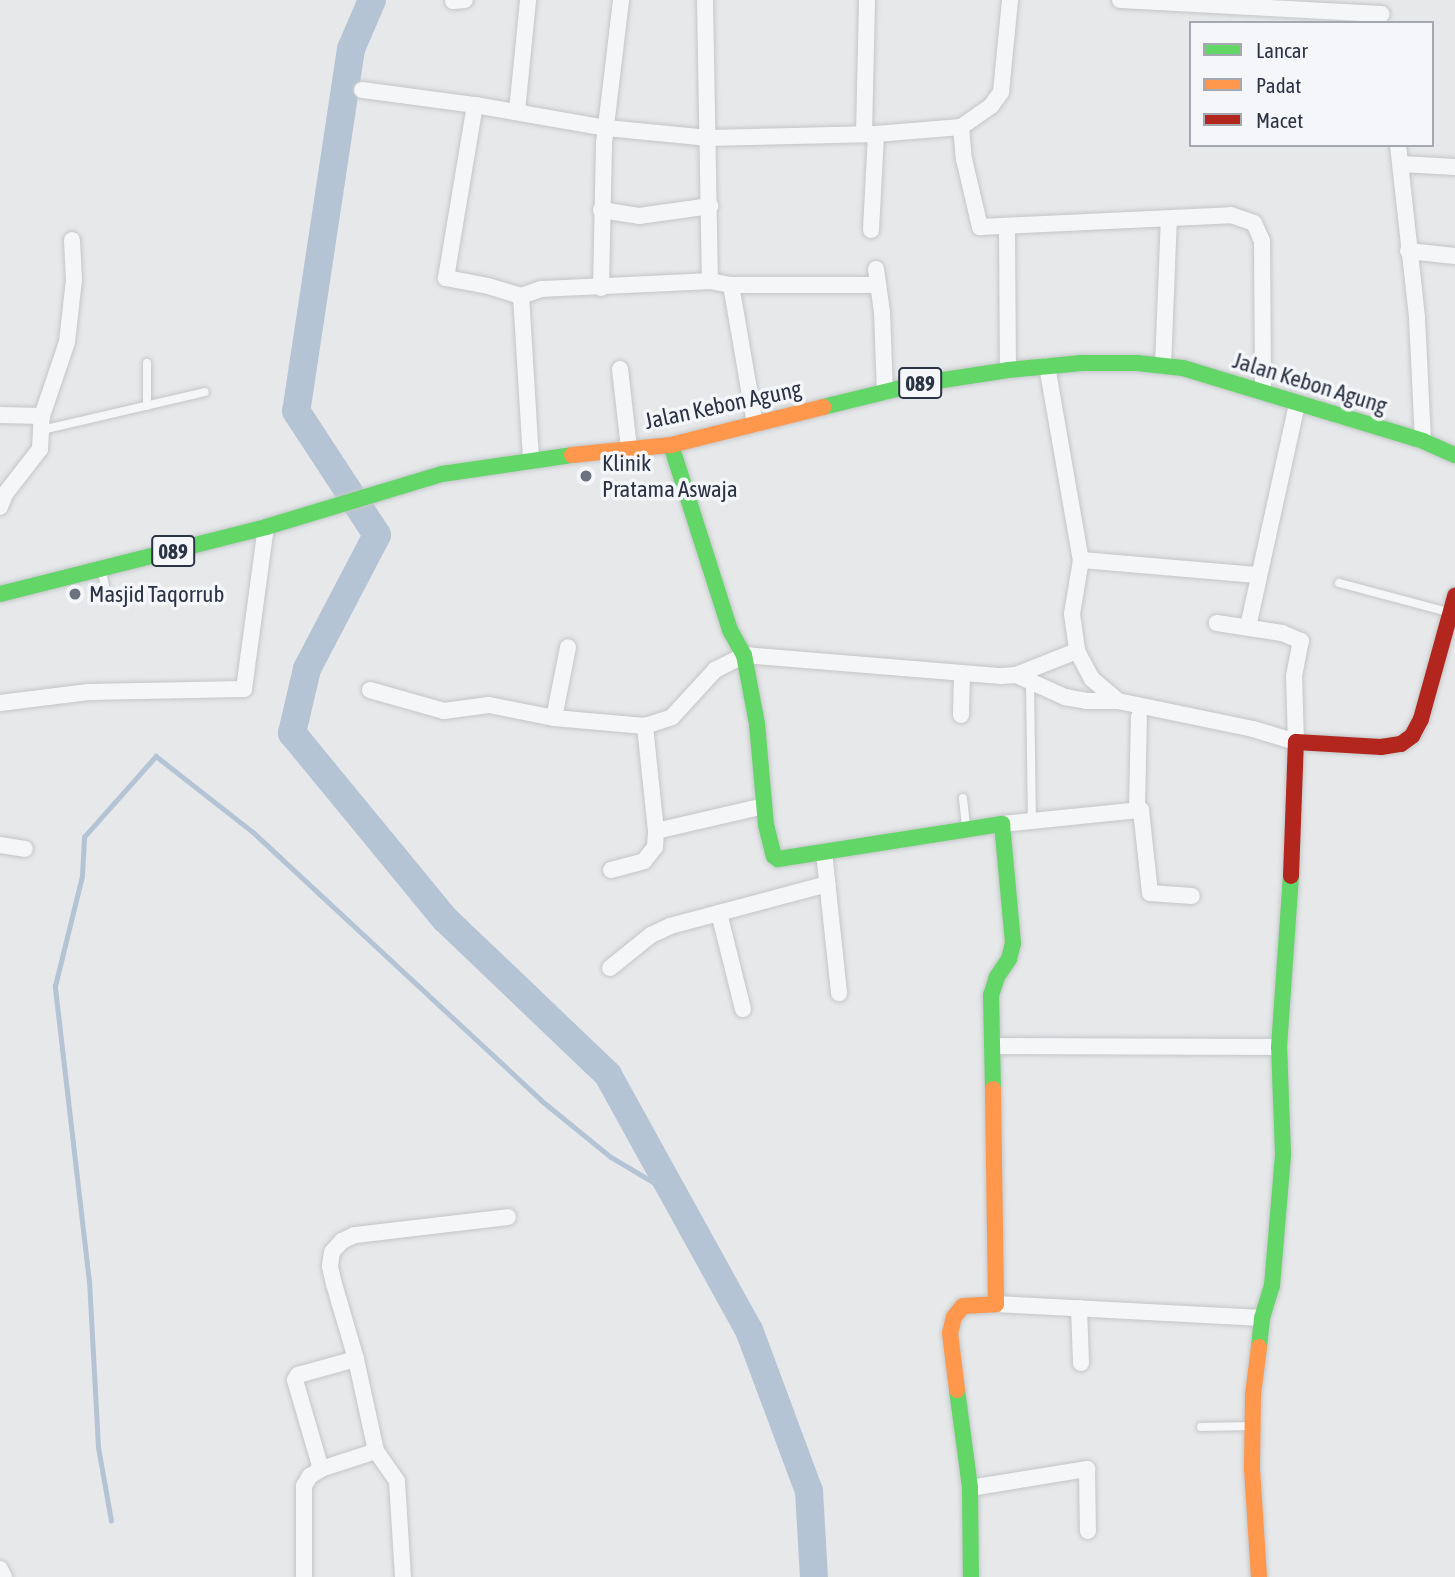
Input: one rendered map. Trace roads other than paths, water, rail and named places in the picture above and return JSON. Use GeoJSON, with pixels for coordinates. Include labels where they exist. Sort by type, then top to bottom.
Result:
{"type":"FeatureCollection","features":[{"type":"Feature","properties":{"kind":"street"},"geometry":{"type":"LineString","coordinates":[[453,1],[465,0]]}},
{"type":"Feature","properties":{"kind":"street"},"geometry":{"type":"LineString","coordinates":[[517,111],[528,0]]}},
{"type":"Feature","properties":{"kind":"street"},"geometry":{"type":"LineString","coordinates":[[601,288],[601,210],[621,0]]}},
{"type":"Feature","properties":{"kind":"street"},"geometry":{"type":"LineString","coordinates":[[705,0],[710,281]]}},
{"type":"Feature","properties":{"kind":"street"},"geometry":{"type":"LineString","coordinates":[[867,0],[871,230]]}},
{"type":"Feature","properties":{"kind":"street"},"geometry":{"type":"LineString","coordinates":[[362,90],[517,111],[607,128],[709,138],[870,134],[961,127],[980,115],[1001,92],[1010,0]]}},
{"type":"Feature","properties":{"kind":"street"},"geometry":{"type":"LineString","coordinates":[[1120,0],[1382,12]]}},
{"type":"Feature","properties":{"kind":"street"},"geometry":{"type":"LineString","coordinates":[[475,105],[446,278],[521,296]]}},
{"type":"Feature","properties":{"kind":"street"},"geometry":{"type":"LineString","coordinates":[[961,127],[977,223],[985,229],[1231,215],[1254,223],[1260,233],[1263,391]]}},
{"type":"Feature","properties":{"kind":"street"},"geometry":{"type":"LineString","coordinates":[[1398,147],[1417,318],[1423,441]]}},
{"type":"Feature","properties":{"kind":"street"},"geometry":{"type":"LineString","coordinates":[[1401,164],[1455,167]]}},
{"type":"Feature","properties":{"kind":"street"},"geometry":{"type":"LineString","coordinates":[[601,210],[639,216],[710,206]]}},
{"type":"Feature","properties":{"kind":"street"},"geometry":{"type":"LineString","coordinates":[[1163,366],[1169,219]]}},
{"type":"Feature","properties":{"kind":"street"},"geometry":{"type":"LineString","coordinates":[[1007,228],[1008,370]]}},
{"type":"Feature","properties":{"kind":"street"},"geometry":{"type":"LineString","coordinates":[[2,498],[36,455],[42,423],[66,342],[74,280],[72,240]]}},
{"type":"Feature","properties":{"kind":"street"},"geometry":{"type":"LineString","coordinates":[[1408,251],[1455,257]]}},
{"type":"Feature","properties":{"kind":"street"},"geometry":{"type":"LineString","coordinates":[[521,296],[527,291],[541,289],[710,281],[731,285],[876,277],[882,312],[885,392]]}},
{"type":"Feature","properties":{"kind":"street"},"geometry":{"type":"LineString","coordinates":[[731,285],[755,424]]}},
{"type":"Feature","properties":{"kind":"street"},"geometry":{"type":"LineString","coordinates":[[521,296],[531,459]]}},
{"type":"Feature","properties":{"kind":"street","name":"Jalan Kebon Agung"},"geometry":{"type":"LineString","coordinates":[[0,594],[266,527],[344,501],[442,474],[531,459],[671,445],[885,392],[1008,370],[1047,366],[1082,363],[1183,368],[1263,391],[1297,405],[1423,441],[1455,455]]}},
{"type":"Feature","properties":{"kind":"street"},"geometry":{"type":"LineString","coordinates":[[1047,366],[1081,560],[1072,614],[1077,650],[1092,679],[1118,701]]}},
{"type":"Feature","properties":{"kind":"street"},"geometry":{"type":"LineString","coordinates":[[620,369],[629,448]]}},
{"type":"Feature","properties":{"kind":"street"},"geometry":{"type":"LineString","coordinates":[[1248,627],[1257,575],[1297,405]]}},
{"type":"Feature","properties":{"kind":"street"},"geometry":{"type":"LineString","coordinates":[[0,415],[42,423]]}},
{"type":"Feature","properties":{"kind":"street"},"geometry":{"type":"LineString","coordinates":[[671,445],[730,630],[744,654],[757,724],[768,838],[775,858],[1002,824],[1137,809],[1143,813],[1150,892],[1192,896]]}},
{"type":"Feature","properties":{"kind":"street"},"geometry":{"type":"LineString","coordinates":[[0,703],[88,692],[244,689],[266,527]]}},
{"type":"Feature","properties":{"kind":"street"},"geometry":{"type":"LineString","coordinates":[[1081,560],[1257,575]]}},
{"type":"Feature","properties":{"kind":"street"},"geometry":{"type":"LineString","coordinates":[[370,690],[444,711],[489,705],[554,718],[645,726],[672,717],[715,670],[744,654],[1023,679],[1065,697],[1087,702],[1118,701],[1253,729],[1296,742],[1381,747],[1402,744],[1412,736],[1421,719],[1453,605]]}},
{"type":"Feature","properties":{"kind":"street"},"geometry":{"type":"LineString","coordinates":[[1217,623],[1282,633],[1300,642],[1294,676],[1296,742],[1292,856],[1279,1047],[1283,1154],[1272,1286],[1262,1318],[1253,1425],[1252,1469],[1259,1577]]}},
{"type":"Feature","properties":{"kind":"street"},"geometry":{"type":"LineString","coordinates":[[554,718],[568,647]]}},
{"type":"Feature","properties":{"kind":"street"},"geometry":{"type":"LineString","coordinates":[[1023,679],[1077,650]]}},
{"type":"Feature","properties":{"kind":"street"},"geometry":{"type":"LineString","coordinates":[[961,715],[962,673]]}},
{"type":"Feature","properties":{"kind":"street"},"geometry":{"type":"LineString","coordinates":[[1137,809],[1139,717]]}},
{"type":"Feature","properties":{"kind":"street"},"geometry":{"type":"LineString","coordinates":[[611,870],[644,861],[655,848],[656,831],[645,726]]}},
{"type":"Feature","properties":{"kind":"street"},"geometry":{"type":"LineString","coordinates":[[656,831],[764,806]]}},
{"type":"Feature","properties":{"kind":"street"},"geometry":{"type":"LineString","coordinates":[[996,1304],[994,1120],[990,1065],[993,1046],[991,995],[997,977],[1009,958],[1013,943],[1009,875],[1002,824]]}},
{"type":"Feature","properties":{"kind":"street"},"geometry":{"type":"LineString","coordinates":[[0,845],[25,849]]}},
{"type":"Feature","properties":{"kind":"street"},"geometry":{"type":"LineString","coordinates":[[824,852],[839,993]]}},
{"type":"Feature","properties":{"kind":"street"},"geometry":{"type":"LineString","coordinates":[[610,968],[651,935],[670,926],[828,884]]}},
{"type":"Feature","properties":{"kind":"street"},"geometry":{"type":"LineString","coordinates":[[719,913],[743,1009]]}},
{"type":"Feature","properties":{"kind":"street"},"geometry":{"type":"LineString","coordinates":[[993,1046],[1279,1047]]}},
{"type":"Feature","properties":{"kind":"street"},"geometry":{"type":"LineString","coordinates":[[404,1577],[397,1481],[376,1451],[356,1359],[330,1266],[332,1252],[342,1241],[355,1236],[508,1217]]}},
{"type":"Feature","properties":{"kind":"street"},"geometry":{"type":"LineString","coordinates":[[971,1577],[970,1488],[950,1333],[954,1317],[963,1306],[996,1304],[1262,1318]]}},
{"type":"Feature","properties":{"kind":"street"},"geometry":{"type":"LineString","coordinates":[[1079,1308],[1081,1363]]}},
{"type":"Feature","properties":{"kind":"street"},"geometry":{"type":"LineString","coordinates":[[321,1469],[295,1384],[296,1377],[356,1359]]}},
{"type":"Feature","properties":{"kind":"street"},"geometry":{"type":"LineString","coordinates":[[304,1577],[304,1486],[310,1476],[321,1469],[376,1451]]}},
{"type":"Feature","properties":{"kind":"street"},"geometry":{"type":"LineString","coordinates":[[970,1488],[1087,1469],[1088,1531]]}},
{"type":"Feature","properties":{"kind":"street"},"geometry":{"type":"LineString","coordinates":[[0,1569],[4,1577]]}},
{"type":"Feature","properties":{"kind":"lane"},"geometry":{"type":"LineString","coordinates":[[147,363],[147,406]]}},
{"type":"Feature","properties":{"kind":"lane"},"geometry":{"type":"LineString","coordinates":[[42,423],[147,406],[205,392]]}},
{"type":"Feature","properties":{"kind":"lane"},"geometry":{"type":"LineString","coordinates":[[101,569],[107,595]]}},
{"type":"Feature","properties":{"kind":"lane"},"geometry":{"type":"LineString","coordinates":[[1339,583],[1453,605]]}},
{"type":"Feature","properties":{"kind":"lane"},"geometry":{"type":"LineString","coordinates":[[1023,679],[1032,820]]}},
{"type":"Feature","properties":{"kind":"lane"},"geometry":{"type":"LineString","coordinates":[[963,798],[967,830]]}},
{"type":"Feature","properties":{"kind":"lane"},"geometry":{"type":"LineString","coordinates":[[1201,1427],[1253,1425]]}},
{"type":"Feature","properties":{"kind":"waterway"},"geometry":{"type":"LineString","coordinates":[[372,0],[351,49],[296,411],[377,535],[307,669],[292,733],[445,919],[608,1075],[749,1330],[809,1491],[814,1577]]}},
{"type":"Feature","properties":{"kind":"waterway"},"geometry":{"type":"LineString","coordinates":[[111,1521],[98,1447],[89,1282],[55,986],[82,876],[84,837],[156,756],[253,832],[541,1100],[611,1157],[675,1195]]}},
{"type":"Feature","properties":{"kind":"place","name":"Klinik Pratama Aswaja"},"geometry":{"type":"Point","coordinates":[586,476]}},
{"type":"Feature","properties":{"kind":"place","name":"Masjid Taqorrub"},"geometry":{"type":"Point","coordinates":[75,594]}}]}
